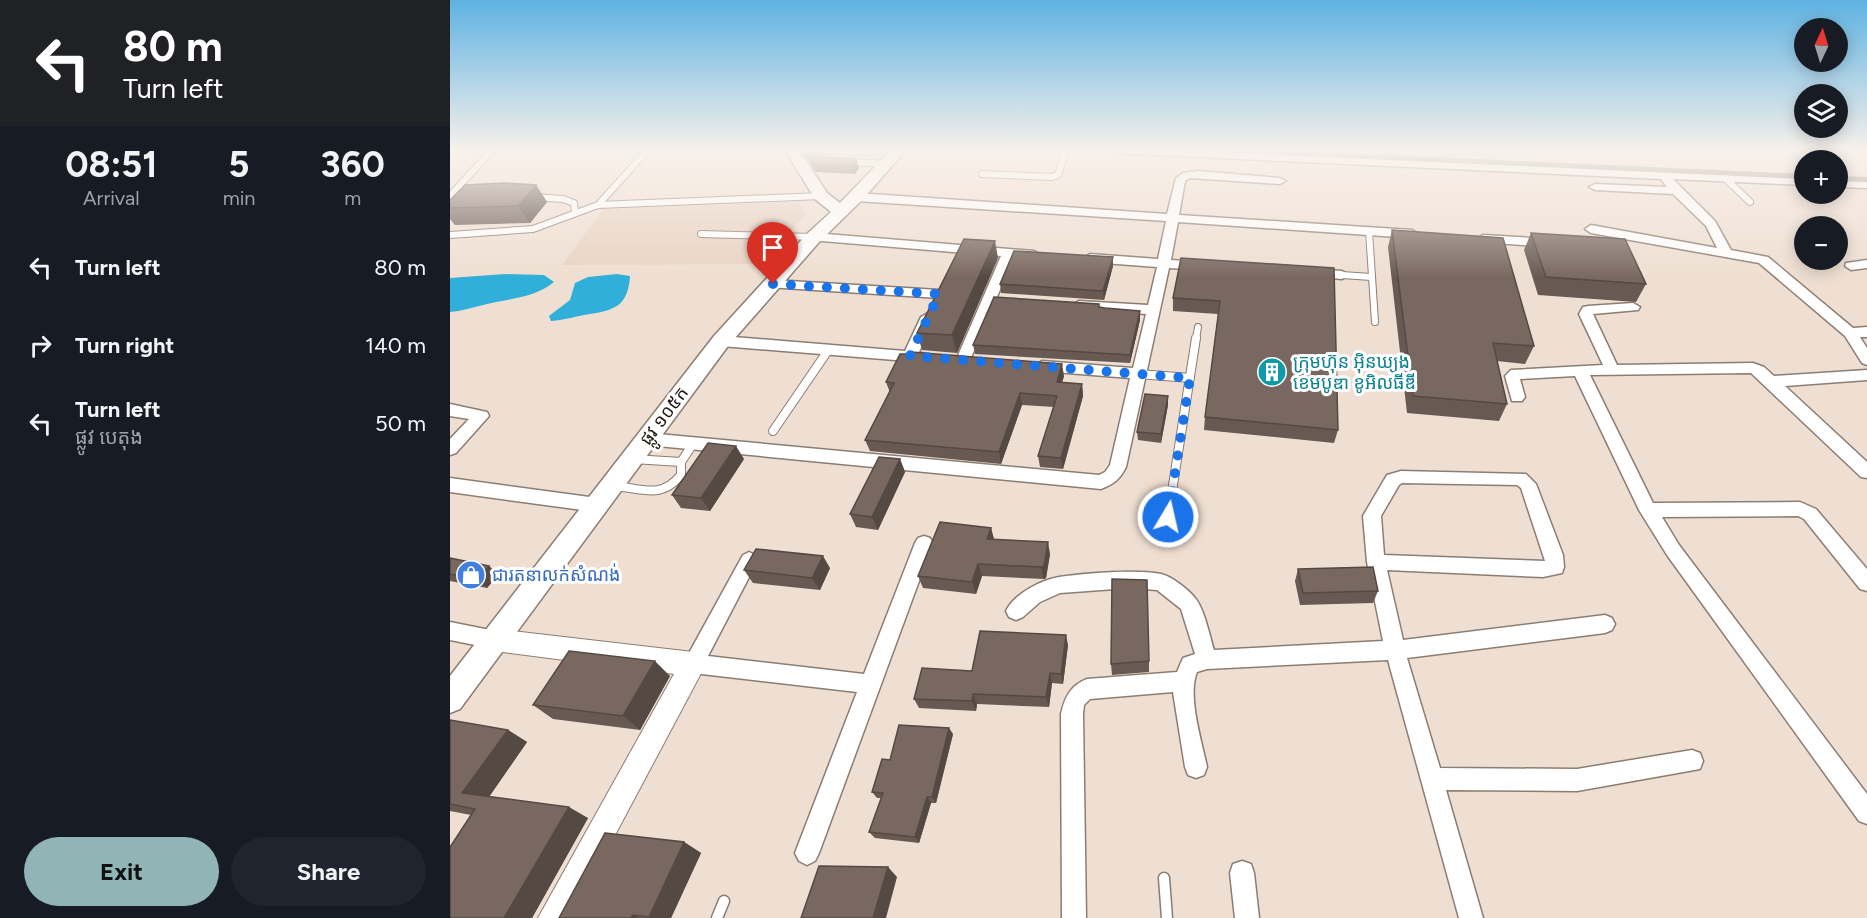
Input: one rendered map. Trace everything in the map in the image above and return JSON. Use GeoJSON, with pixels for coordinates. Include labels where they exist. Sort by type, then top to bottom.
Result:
{"type":"FeatureCollection","features":[{"type":"Feature","properties":{"kind":"main road","name":"ផ្លូវ ១០៥ក"},"geometry":{"type":"LineString","coordinates":[[450,699],[721,341],[814,237],[860,193]]}},
{"type":"Feature","properties":{"kind":"main road"},"geometry":{"type":"LineString","coordinates":[[821,195],[849,205]]}},
{"type":"Feature","properties":{"kind":"street"},"geometry":{"type":"LineString","coordinates":[[647,439],[1101,482],[1111,477],[1118,467],[1164,263],[1177,193]]}},
{"type":"Feature","properties":{"kind":"street"},"geometry":{"type":"LineString","coordinates":[[1679,193],[1711,224],[1725,251]]}},
{"type":"Feature","properties":{"kind":"street"},"geometry":{"type":"LineString","coordinates":[[849,205],[1172,218],[1429,235]]}},
{"type":"Feature","properties":{"kind":"street"},"geometry":{"type":"LineString","coordinates":[[1591,228],[1764,260],[1850,333],[1867,360]]}},
{"type":"Feature","properties":{"kind":"street"},"geometry":{"type":"LineString","coordinates":[[814,237],[960,254],[1045,255]]}},
{"type":"Feature","properties":{"kind":"street"},"geometry":{"type":"LineString","coordinates":[[1465,237],[1560,244]]}},
{"type":"Feature","properties":{"kind":"street"},"geometry":{"type":"LineString","coordinates":[[964,360],[996,299],[1009,253]]}},
{"type":"Feature","properties":{"kind":"street"},"geometry":{"type":"LineString","coordinates":[[1081,258],[1212,266]]}},
{"type":"Feature","properties":{"kind":"street"},"geometry":{"type":"LineString","coordinates":[[1851,266],[1867,264]]}},
{"type":"Feature","properties":{"kind":"street"},"geometry":{"type":"LineString","coordinates":[[1295,272],[1342,275]]}},
{"type":"Feature","properties":{"kind":"street"},"geometry":{"type":"LineString","coordinates":[[773,284],[942,290],[910,356]]}},
{"type":"Feature","properties":{"kind":"street"},"geometry":{"type":"LineString","coordinates":[[1060,303],[1153,310]]}},
{"type":"Feature","properties":{"kind":"street"},"geometry":{"type":"LineString","coordinates":[[1613,370],[1586,314],[1588,310],[1593,309],[1633,307]]}},
{"type":"Feature","properties":{"kind":"street"},"geometry":{"type":"LineString","coordinates":[[1850,333],[1867,332]]}},
{"type":"Feature","properties":{"kind":"street"},"geometry":{"type":"LineString","coordinates":[[721,341],[931,357]]}},
{"type":"Feature","properties":{"kind":"street"},"geometry":{"type":"LineString","coordinates":[[1022,365],[1138,374]]}},
{"type":"Feature","properties":{"kind":"street"},"geometry":{"type":"LineString","coordinates":[[1517,397],[1511,380],[1516,374],[1585,370],[1753,368],[1759,371],[1867,472]]}},
{"type":"Feature","properties":{"kind":"street"},"geometry":{"type":"LineString","coordinates":[[1585,370],[1582,374],[1583,380],[1647,510],[1673,550],[1867,813]]}},
{"type":"Feature","properties":{"kind":"street"},"geometry":{"type":"LineString","coordinates":[[1769,382],[1867,375]]}},
{"type":"Feature","properties":{"kind":"street"},"geometry":{"type":"LineString","coordinates":[[450,410],[482,416],[450,449]]}},
{"type":"Feature","properties":{"kind":"street"},"geometry":{"type":"LineString","coordinates":[[1376,562],[1543,569],[1555,567],[1554,555],[1528,484],[1520,479],[1401,477],[1393,480],[1372,516],[1376,562],[1395,650],[1471,918]]}},
{"type":"Feature","properties":{"kind":"street"},"geometry":{"type":"LineString","coordinates":[[450,485],[597,505]]}},
{"type":"Feature","properties":{"kind":"street"},"geometry":{"type":"LineString","coordinates":[[1647,510],[1800,509],[1810,514],[1867,583]]}},
{"type":"Feature","properties":{"kind":"street"},"geometry":{"type":"LineString","coordinates":[[807,853],[924,543]]}},
{"type":"Feature","properties":{"kind":"street"},"geometry":{"type":"LineString","coordinates":[[554,918],[749,560]]}},
{"type":"Feature","properties":{"kind":"street"},"geometry":{"type":"LineString","coordinates":[[1016,611],[1033,596],[1058,585],[1129,580],[1161,582],[1189,604],[1206,660]]}},
{"type":"Feature","properties":{"kind":"street"},"geometry":{"type":"LineString","coordinates":[[1196,767],[1183,694],[1183,681],[1190,665],[1206,660],[1395,650],[1605,624]]}},
{"type":"Feature","properties":{"kind":"street"},"geometry":{"type":"LineString","coordinates":[[450,630],[495,640],[870,684]]}},
{"type":"Feature","properties":{"kind":"street"},"geometry":{"type":"LineString","coordinates":[[1074,918],[1072,714],[1074,701],[1078,694],[1088,689],[1183,681]]}},
{"type":"Feature","properties":{"kind":"street"},"geometry":{"type":"LineString","coordinates":[[1432,779],[1577,780],[1692,761]]}},
{"type":"Feature","properties":{"kind":"street"},"geometry":{"type":"LineString","coordinates":[[1242,873],[1247,918]]}},
{"type":"Feature","properties":{"kind":"lane"},"geometry":{"type":"LineString","coordinates":[[597,206],[609,193]]}},
{"type":"Feature","properties":{"kind":"lane"},"geometry":{"type":"LineString","coordinates":[[1741,193],[1750,201]]}},
{"type":"Feature","properties":{"kind":"lane"},"geometry":{"type":"LineString","coordinates":[[450,235],[533,229],[597,206],[821,195]]}},
{"type":"Feature","properties":{"kind":"lane"},"geometry":{"type":"LineString","coordinates":[[523,196],[563,199],[574,203],[575,212]]}},
{"type":"Feature","properties":{"kind":"lane"},"geometry":{"type":"LineString","coordinates":[[450,197],[459,198]]}},
{"type":"Feature","properties":{"kind":"lane"},"geometry":{"type":"LineString","coordinates":[[1369,231],[1375,322]]}},
{"type":"Feature","properties":{"kind":"lane"},"geometry":{"type":"LineString","coordinates":[[701,234],[814,237]]}},
{"type":"Feature","properties":{"kind":"lane"},"geometry":{"type":"LineString","coordinates":[[1342,275],[1371,277]]}},
{"type":"Feature","properties":{"kind":"lane"},"geometry":{"type":"LineString","coordinates":[[1168,517],[1198,327]]}},
{"type":"Feature","properties":{"kind":"lane"},"geometry":{"type":"LineString","coordinates":[[773,431],[829,349]]}},
{"type":"Feature","properties":{"kind":"lane"},"geometry":{"type":"LineString","coordinates":[[1138,374],[1190,378]]}},
{"type":"Feature","properties":{"kind":"lane"},"geometry":{"type":"LineString","coordinates":[[612,486],[664,491],[670,488],[681,475],[681,462],[693,444]]}},
{"type":"Feature","properties":{"kind":"lane"},"geometry":{"type":"LineString","coordinates":[[632,459],[681,462]]}},
{"type":"Feature","properties":{"kind":"lane"},"geometry":{"type":"LineString","coordinates":[[1164,878],[1167,918]]}},
{"type":"Feature","properties":{"kind":"lane"},"geometry":{"type":"LineString","coordinates":[[717,918],[724,901]]}},
{"type":"Feature","properties":{"kind":"shaded area"},"geometry":{"type":"Polygon","coordinates":[[[799,202],[806,214],[763,264],[562,265],[603,209],[799,202]]]}},
{"type":"Feature","properties":{"kind":"water"},"geometry":{"type":"Polygon","coordinates":[[[505,274],[544,275],[554,282],[539,291],[514,299],[450,312],[450,278],[505,274]]]}},
{"type":"Feature","properties":{"kind":"water"},"geometry":{"type":"Polygon","coordinates":[[[617,274],[630,276],[627,294],[614,308],[551,321],[549,316],[570,300],[575,283],[588,277],[617,274]]]}},
{"type":"Feature","properties":{"kind":"building"},"geometry":{"type":"Polygon","coordinates":[[[457,193],[529,193],[518,206],[450,208],[450,200],[457,193]]]}},
{"type":"Feature","properties":{"kind":"building"},"geometry":{"type":"Polygon","coordinates":[[[1392,230],[1503,238],[1534,346],[1493,343],[1507,404],[1413,396],[1392,230]]]}},
{"type":"Feature","properties":{"kind":"building"},"geometry":{"type":"Polygon","coordinates":[[[1531,233],[1625,239],[1646,284],[1546,277],[1531,233]]]}},
{"type":"Feature","properties":{"kind":"building"},"geometry":{"type":"Polygon","coordinates":[[[964,239],[995,241],[952,335],[917,333],[964,239]]]}},
{"type":"Feature","properties":{"kind":"building"},"geometry":{"type":"Polygon","coordinates":[[[1014,251],[1113,257],[1103,291],[1000,284],[1014,251]]]}},
{"type":"Feature","properties":{"kind":"building","name":"ក្រុមហ៊ុន អ៊ិនឃ្យុង ខេមបូឌា ខូអិលធីឌី"},"geometry":{"type":"Polygon","coordinates":[[[1181,258],[1334,268],[1338,430],[1205,417],[1220,301],[1173,298],[1181,258]]]}},
{"type":"Feature","properties":{"kind":"building"},"geometry":{"type":"Polygon","coordinates":[[[994,297],[1099,304],[1099,307],[1140,311],[1130,355],[973,345],[994,297]]]}},
{"type":"Feature","properties":{"kind":"building"},"geometry":{"type":"Polygon","coordinates":[[[911,352],[1062,364],[1057,382],[1082,384],[1061,458],[1038,456],[1057,396],[1020,393],[999,452],[865,440],[894,383],[886,382],[900,354],[911,352]]]}},
{"type":"Feature","properties":{"kind":"building"},"geometry":{"type":"Polygon","coordinates":[[[1145,394],[1168,396],[1161,434],[1137,432],[1145,394]]]}},
{"type":"Feature","properties":{"kind":"building"},"geometry":{"type":"Polygon","coordinates":[[[708,443],[736,446],[701,498],[672,495],[708,443]]]}},
{"type":"Feature","properties":{"kind":"building"},"geometry":{"type":"Polygon","coordinates":[[[879,457],[900,459],[872,517],[850,514],[879,457]]]}},
{"type":"Feature","properties":{"kind":"building"},"geometry":{"type":"Polygon","coordinates":[[[940,522],[991,528],[987,539],[1048,542],[1044,566],[978,564],[972,582],[918,576],[940,522]]]}},
{"type":"Feature","properties":{"kind":"building"},"geometry":{"type":"Polygon","coordinates":[[[756,549],[823,556],[812,578],[744,570],[756,549]]]}},
{"type":"Feature","properties":{"kind":"building"},"geometry":{"type":"Polygon","coordinates":[[[450,558],[489,566],[477,580],[450,574],[450,558]]]}},
{"type":"Feature","properties":{"kind":"building"},"geometry":{"type":"Polygon","coordinates":[[[1373,567],[1378,591],[1303,593],[1298,569],[1373,567]]]}},
{"type":"Feature","properties":{"kind":"building"},"geometry":{"type":"Polygon","coordinates":[[[1112,579],[1147,580],[1149,661],[1111,664],[1112,579]]]}},
{"type":"Feature","properties":{"kind":"building"},"geometry":{"type":"Polygon","coordinates":[[[980,631],[1066,635],[1061,674],[1050,673],[1046,697],[973,694],[972,701],[914,699],[922,668],[972,671],[980,631]]]}},
{"type":"Feature","properties":{"kind":"building"},"geometry":{"type":"Polygon","coordinates":[[[569,651],[655,661],[623,716],[533,705],[569,651]]]}},
{"type":"Feature","properties":{"kind":"building"},"geometry":{"type":"Polygon","coordinates":[[[450,720],[508,730],[462,793],[569,807],[504,918],[450,918],[450,847],[475,809],[450,804],[450,720]]]}},
{"type":"Feature","properties":{"kind":"building"},"geometry":{"type":"Polygon","coordinates":[[[899,725],[949,728],[932,797],[927,797],[915,837],[869,832],[883,793],[872,792],[882,759],[890,760],[899,725]]]}},
{"type":"Feature","properties":{"kind":"building"},"geometry":{"type":"Polygon","coordinates":[[[605,833],[684,842],[649,917],[633,915],[631,918],[559,918],[605,833]]]}},
{"type":"Feature","properties":{"kind":"building"},"geometry":{"type":"Polygon","coordinates":[[[819,866],[888,867],[873,918],[801,918],[819,866]]]}},
{"type":"Feature","properties":{"kind":"place","name":"ក្រុមហ៊ុន អ៊ិនឃ្យុង ខេមបូឌា ខូអិលធីឌី"},"geometry":{"type":"Point","coordinates":[1272,372]}},
{"type":"Feature","properties":{"kind":"place","name":"ជារតនាលក់សំណង់"},"geometry":{"type":"Point","coordinates":[471,575]}},
{"type":"Feature","properties":{"kind":"route"},"geometry":{"type":"LineString","coordinates":[[773,284],[939,294],[910,356],[1190,378],[1168,517]]}}]}
